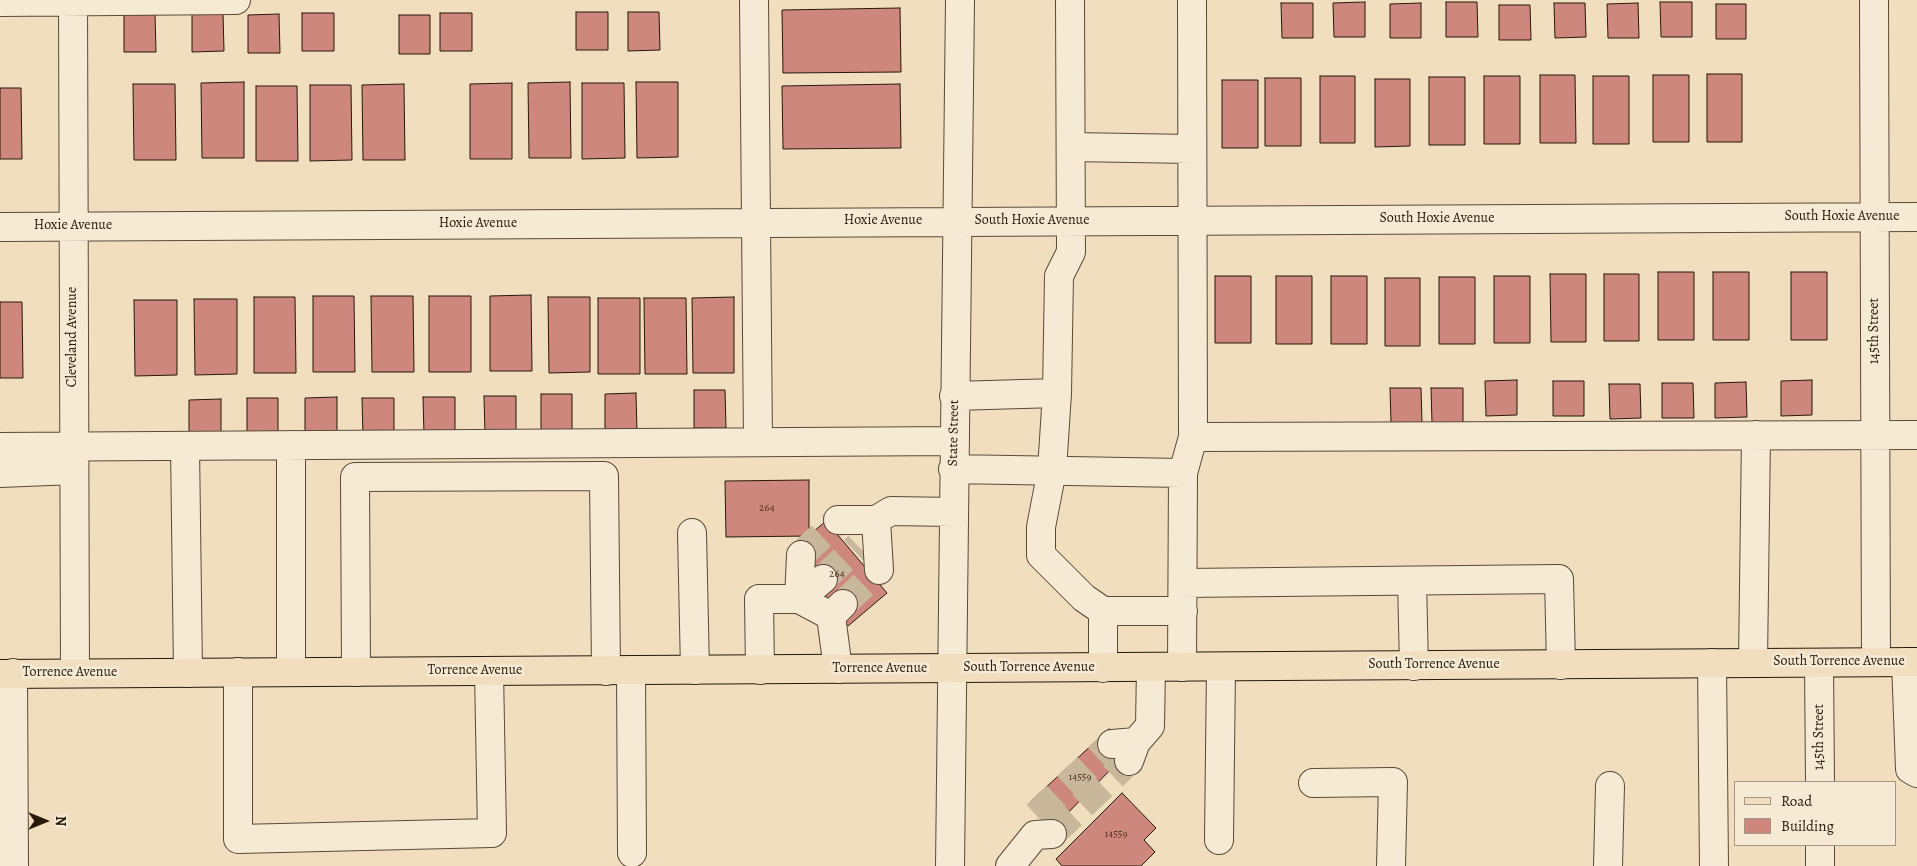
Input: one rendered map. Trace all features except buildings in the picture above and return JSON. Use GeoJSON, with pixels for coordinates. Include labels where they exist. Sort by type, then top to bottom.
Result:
{"type":"FeatureCollection","features":[{"type":"Feature","properties":{"kind":"main road","name":"South Torrence Avenue"},"geometry":{"type":"LineString","coordinates":[[951,669],[1911,662]]}},
{"type":"Feature","properties":{"kind":"main road","name":"Torrence Avenue"},"geometry":{"type":"LineString","coordinates":[[6,674],[951,669]]}},
{"type":"Feature","properties":{"kind":"street"},"geometry":{"type":"LineString","coordinates":[[0,2],[236,0]]}},
{"type":"Feature","properties":{"kind":"street"},"geometry":{"type":"LineString","coordinates":[[754,0],[758,442]]}},
{"type":"Feature","properties":{"kind":"street","name":"State Street"},"geometry":{"type":"LineString","coordinates":[[950,866],[960,0]]}},
{"type":"Feature","properties":{"kind":"street"},"geometry":{"type":"LineString","coordinates":[[1070,0],[1071,252],[1059,276],[1057,393],[1052,470],[1041,527],[1041,555],[1084,598],[1103,611],[1183,611]]}},
{"type":"Feature","properties":{"kind":"street"},"geometry":{"type":"LineString","coordinates":[[1182,667],[1184,473],[1193,437],[1192,0]]}},
{"type":"Feature","properties":{"kind":"street","name":"145th Street"},"geometry":{"type":"LineString","coordinates":[[1874,0],[1876,662]]}},
{"type":"Feature","properties":{"kind":"street","name":"Cleveland Avenue"},"geometry":{"type":"LineString","coordinates":[[73,1],[75,673]]}},
{"type":"Feature","properties":{"kind":"street"},"geometry":{"type":"LineString","coordinates":[[1071,147],[1192,149]]}},
{"type":"Feature","properties":{"kind":"street","name":"South Hoxie Avenue"},"geometry":{"type":"LineString","coordinates":[[956,221],[1917,217]]}},
{"type":"Feature","properties":{"kind":"street","name":"Hoxie Avenue"},"geometry":{"type":"LineString","coordinates":[[0,227],[956,221]]}},
{"type":"Feature","properties":{"kind":"street"},"geometry":{"type":"LineString","coordinates":[[954,396],[1057,393]]}},
{"type":"Feature","properties":{"kind":"street"},"geometry":{"type":"LineString","coordinates":[[1753,663],[1756,435]]}},
{"type":"Feature","properties":{"kind":"street"},"geometry":{"type":"LineString","coordinates":[[1193,437],[1917,435]]}},
{"type":"Feature","properties":{"kind":"street"},"geometry":{"type":"LineString","coordinates":[[0,473],[74,458],[186,446],[954,441]]}},
{"type":"Feature","properties":{"kind":"street"},"geometry":{"type":"LineString","coordinates":[[291,445],[291,672]]}},
{"type":"Feature","properties":{"kind":"street"},"geometry":{"type":"LineString","coordinates":[[186,446],[188,673]]}},
{"type":"Feature","properties":{"kind":"street"},"geometry":{"type":"LineString","coordinates":[[0,447],[74,458]]}},
{"type":"Feature","properties":{"kind":"street"},"geometry":{"type":"LineString","coordinates":[[954,468],[1184,473]]}},
{"type":"Feature","properties":{"kind":"street"},"geometry":{"type":"LineString","coordinates":[[356,672],[355,478],[604,476],[632,854]]}},
{"type":"Feature","properties":{"kind":"street"},"geometry":{"type":"LineString","coordinates":[[858,546],[876,520],[891,511],[953,512]]}},
{"type":"Feature","properties":{"kind":"street"},"geometry":{"type":"LineString","coordinates":[[838,520],[876,520]]}},
{"type":"Feature","properties":{"kind":"street"},"geometry":{"type":"LineString","coordinates":[[876,520],[880,570]]}},
{"type":"Feature","properties":{"kind":"street"},"geometry":{"type":"LineString","coordinates":[[692,533],[695,670]]}},
{"type":"Feature","properties":{"kind":"street"},"geometry":{"type":"LineString","coordinates":[[800,599],[801,555]]}},
{"type":"Feature","properties":{"kind":"street"},"geometry":{"type":"LineString","coordinates":[[800,599],[823,579]]}},
{"type":"Feature","properties":{"kind":"street"},"geometry":{"type":"LineString","coordinates":[[1184,582],[1560,579],[1562,664]]}},
{"type":"Feature","properties":{"kind":"street"},"geometry":{"type":"LineString","coordinates":[[1412,581],[1414,666]]}},
{"type":"Feature","properties":{"kind":"street"},"geometry":{"type":"LineString","coordinates":[[760,670],[759,599],[800,599],[837,610],[838,669]]}},
{"type":"Feature","properties":{"kind":"street"},"geometry":{"type":"LineString","coordinates":[[1103,611],[1103,668]]}},
{"type":"Feature","properties":{"kind":"street"},"geometry":{"type":"LineString","coordinates":[[1911,662],[1910,768],[1917,773]]}},
{"type":"Feature","properties":{"kind":"street"},"geometry":{"type":"LineString","coordinates":[[1712,663],[1714,866]]}},
{"type":"Feature","properties":{"kind":"street","name":"145th Street"},"geometry":{"type":"LineString","coordinates":[[1819,663],[1820,781]]}},
{"type":"Feature","properties":{"kind":"street"},"geometry":{"type":"LineString","coordinates":[[1126,749],[1150,726],[1151,667]]}},
{"type":"Feature","properties":{"kind":"street"},"geometry":{"type":"LineString","coordinates":[[1219,840],[1221,667]]}},
{"type":"Feature","properties":{"kind":"street"},"geometry":{"type":"LineString","coordinates":[[238,672],[238,839],[492,833],[489,671]]}},
{"type":"Feature","properties":{"kind":"street"},"geometry":{"type":"LineString","coordinates":[[6,674],[14,866]]}},
{"type":"Feature","properties":{"kind":"street"},"geometry":{"type":"LineString","coordinates":[[1313,783],[1393,782],[1391,866]]}},
{"type":"Feature","properties":{"kind":"street"},"geometry":{"type":"LineString","coordinates":[[1608,866],[1610,786]]}},
{"type":"Feature","properties":{"kind":"street"},"geometry":{"type":"LineString","coordinates":[[1010,866],[1041,828]]}},
{"type":"Feature","properties":{"kind":"street"},"geometry":{"type":"LineString","coordinates":[[1820,846],[1820,866]]}},
{"type":"Feature","properties":{"kind":"tunnel"},"geometry":{"type":"LineString","coordinates":[[801,555],[838,520]]}},
{"type":"Feature","properties":{"kind":"tunnel"},"geometry":{"type":"LineString","coordinates":[[823,579],[858,546]]}},
{"type":"Feature","properties":{"kind":"tunnel"},"geometry":{"type":"LineString","coordinates":[[843,604],[879,570]]}},
{"type":"Feature","properties":{"kind":"tunnel"},"geometry":{"type":"LineString","coordinates":[[1036,815],[1112,744]]}},
{"type":"Feature","properties":{"kind":"tunnel"},"geometry":{"type":"LineString","coordinates":[[1052,834],[1129,761]]}}]}
